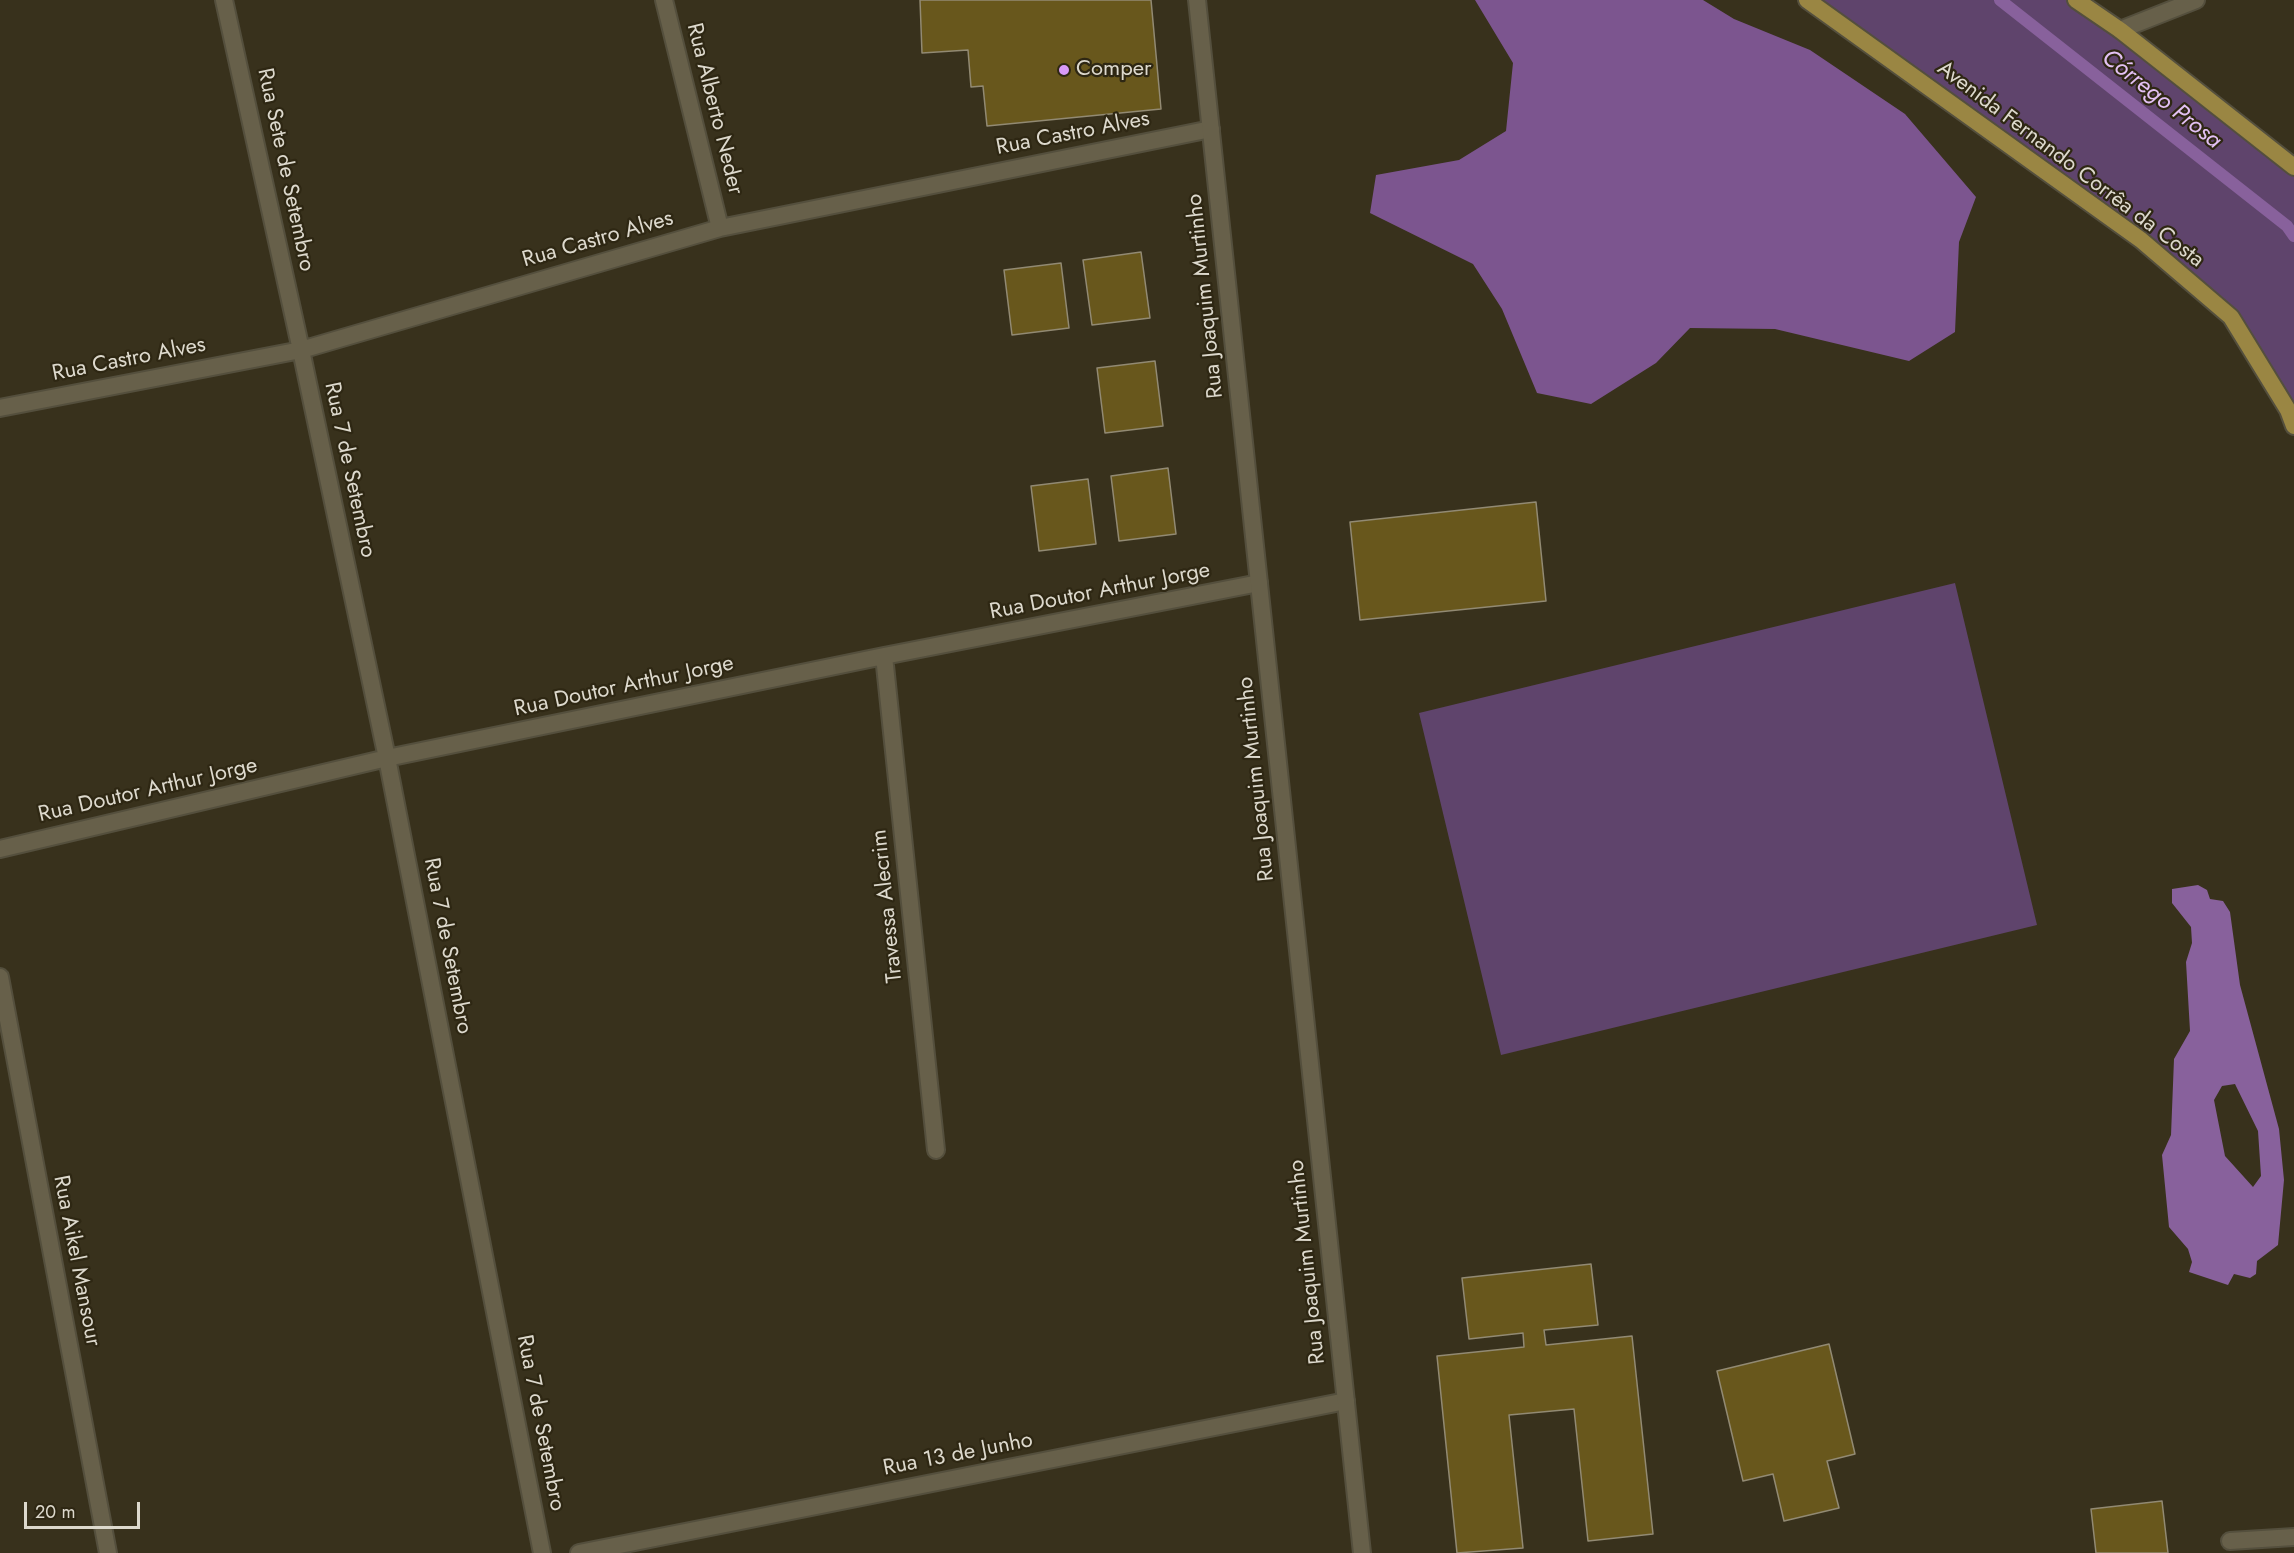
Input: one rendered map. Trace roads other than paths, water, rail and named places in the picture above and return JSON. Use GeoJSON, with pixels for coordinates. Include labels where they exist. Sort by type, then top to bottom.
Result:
{"type":"FeatureCollection","features":[{"type":"Feature","properties":{"kind":"main road","name":"Avenida Fernando Corrêa da Costa"},"geometry":{"type":"LineString","coordinates":[[1807,0],[2141,240],[2231,317],[2288,410],[2294,426]]}},
{"type":"Feature","properties":{"kind":"main road"},"geometry":{"type":"LineString","coordinates":[[2076,0],[2120,30],[2294,167]]}},
{"type":"Feature","properties":{"kind":"street","name":"Rua Sete de Setembro"},"geometry":{"type":"LineString","coordinates":[[225,0],[301,350]]}},
{"type":"Feature","properties":{"kind":"street","name":"Rua Alberto Neder"},"geometry":{"type":"LineString","coordinates":[[664,0],[720,228]]}},
{"type":"Feature","properties":{"kind":"street","name":"Rua Joaquim Murtinho"},"geometry":{"type":"LineString","coordinates":[[1197,0],[1362,1553]]}},
{"type":"Feature","properties":{"kind":"street"},"geometry":{"type":"LineString","coordinates":[[2120,30],[2196,0]]}},
{"type":"Feature","properties":{"kind":"street","name":"Rua Castro Alves"},"geometry":{"type":"LineString","coordinates":[[0,408],[301,350],[720,228],[1211,129]]}},
{"type":"Feature","properties":{"kind":"street","name":"Rua 7 de Setembro"},"geometry":{"type":"LineString","coordinates":[[301,350],[387,758],[542,1553]]}},
{"type":"Feature","properties":{"kind":"street","name":"Rua Doutor Arthur Jorge"},"geometry":{"type":"LineString","coordinates":[[0,849],[387,758],[884,656],[1259,583]]}},
{"type":"Feature","properties":{"kind":"street","name":"Travessa Alecrim"},"geometry":{"type":"LineString","coordinates":[[884,656],[936,1150]]}},
{"type":"Feature","properties":{"kind":"street","name":"Rua Aikel Mansour"},"geometry":{"type":"LineString","coordinates":[[0,977],[108,1553]]}},
{"type":"Feature","properties":{"kind":"street","name":"Rua 13 de Junho"},"geometry":{"type":"LineString","coordinates":[[579,1553],[1346,1401]]}},
{"type":"Feature","properties":{"kind":"street"},"geometry":{"type":"LineString","coordinates":[[2230,1541],[2294,1537]]}},
{"type":"Feature","properties":{"kind":"waterway","name":"Córrego Prosa"},"geometry":{"type":"LineString","coordinates":[[2000,0],[2287,226],[2294,236]]}},
{"type":"Feature","properties":{"kind":"place","name":"Comper"},"geometry":{"type":"Point","coordinates":[1064,70]}}]}
